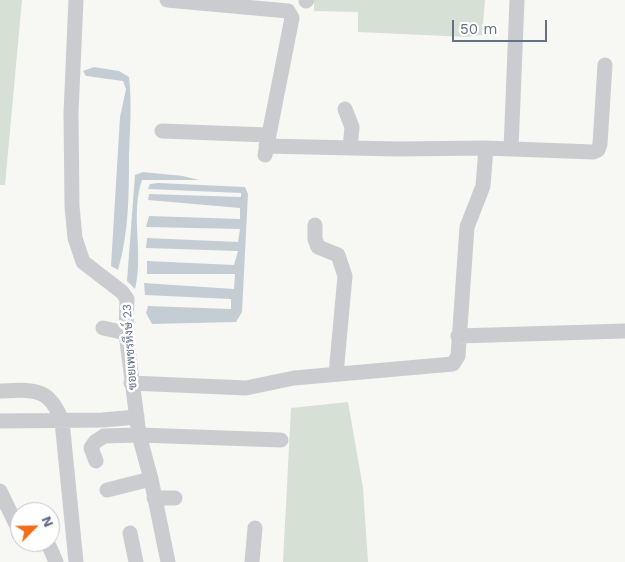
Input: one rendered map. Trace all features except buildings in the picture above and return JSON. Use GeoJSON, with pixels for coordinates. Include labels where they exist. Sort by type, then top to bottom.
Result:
{"type":"FeatureCollection","features":[{"type":"Feature","properties":{"kind":"street","name":"ซอยเพชรหึงษ์ 23"},"geometry":{"type":"LineString","coordinates":[[76,0],[71,113],[72,206],[75,238],[83,262],[122,292],[127,299],[126,333],[131,384],[139,435],[151,480],[168,562]]}},
{"type":"Feature","properties":{"kind":"street"},"geometry":{"type":"LineString","coordinates":[[167,0],[288,11],[292,18],[266,145]]}},
{"type":"Feature","properties":{"kind":"street"},"geometry":{"type":"LineString","coordinates":[[511,149],[517,0]]}},
{"type":"Feature","properties":{"kind":"street"},"geometry":{"type":"LineString","coordinates":[[162,131],[266,145],[350,148],[486,148],[593,152],[598,150],[600,144],[606,65]]}},
{"type":"Feature","properties":{"kind":"street"},"geometry":{"type":"LineString","coordinates":[[345,109],[352,127],[350,148]]}},
{"type":"Feature","properties":{"kind":"street"},"geometry":{"type":"LineString","coordinates":[[131,384],[246,388],[294,378],[453,364],[458,356],[467,227],[483,186],[486,148]]}},
{"type":"Feature","properties":{"kind":"street"},"geometry":{"type":"LineString","coordinates":[[315,225],[315,239],[318,247],[338,255],[345,276],[336,374]]}},
{"type":"Feature","properties":{"kind":"street"},"geometry":{"type":"LineString","coordinates":[[104,328],[126,333]]}},
{"type":"Feature","properties":{"kind":"street"},"geometry":{"type":"LineString","coordinates":[[458,336],[625,332]]}},
{"type":"Feature","properties":{"kind":"street"},"geometry":{"type":"LineString","coordinates":[[0,391],[34,390],[48,396],[56,406],[62,420],[76,562]]}},
{"type":"Feature","properties":{"kind":"street"},"geometry":{"type":"LineString","coordinates":[[0,421],[137,417]]}},
{"type":"Feature","properties":{"kind":"street"},"geometry":{"type":"LineString","coordinates":[[96,461],[91,448],[95,442],[104,436],[139,435],[281,440]]}},
{"type":"Feature","properties":{"kind":"street"},"geometry":{"type":"LineString","coordinates":[[107,490],[151,480]]}},
{"type":"Feature","properties":{"kind":"street"},"geometry":{"type":"LineString","coordinates":[[0,491],[10,512]]}},
{"type":"Feature","properties":{"kind":"street"},"geometry":{"type":"LineString","coordinates":[[154,498],[175,498]]}},
{"type":"Feature","properties":{"kind":"street"},"geometry":{"type":"LineString","coordinates":[[252,562],[255,528]]}},
{"type":"Feature","properties":{"kind":"street"},"geometry":{"type":"LineString","coordinates":[[130,533],[136,562]]}},
{"type":"Feature","properties":{"kind":"shaded area"},"geometry":{"type":"Polygon","coordinates":[[[0,0],[22,0],[5,185],[0,185],[0,0]]]}},
{"type":"Feature","properties":{"kind":"shaded area"},"geometry":{"type":"Polygon","coordinates":[[[314,0],[485,0],[482,35],[467,37],[358,32],[358,12],[314,11],[314,0]]]}},
{"type":"Feature","properties":{"kind":"shaded area"},"geometry":{"type":"Polygon","coordinates":[[[94,67],[119,71],[129,77],[128,213],[122,256],[118,270],[111,266],[120,117],[126,89],[123,81],[86,76],[83,71],[94,67]]]}},
{"type":"Feature","properties":{"kind":"shaded area"},"geometry":{"type":"Polygon","coordinates":[[[143,172],[183,176],[199,180],[142,180],[137,207],[138,262],[135,289],[127,281],[135,175],[143,172]]]}},
{"type":"Feature","properties":{"kind":"shaded area"},"geometry":{"type":"Polygon","coordinates":[[[150,184],[245,187],[248,194],[242,312],[236,322],[152,324],[146,313],[148,306],[231,309],[231,299],[145,295],[144,283],[234,289],[235,274],[147,274],[147,261],[234,265],[238,251],[146,248],[147,238],[238,242],[240,229],[146,227],[149,216],[240,219],[240,208],[148,200],[149,194],[241,197],[241,193],[148,189],[150,184]]]}},
{"type":"Feature","properties":{"kind":"shaded area"},"geometry":{"type":"Polygon","coordinates":[[[348,402],[363,488],[368,562],[283,562],[291,408],[348,402]]]}}]}
